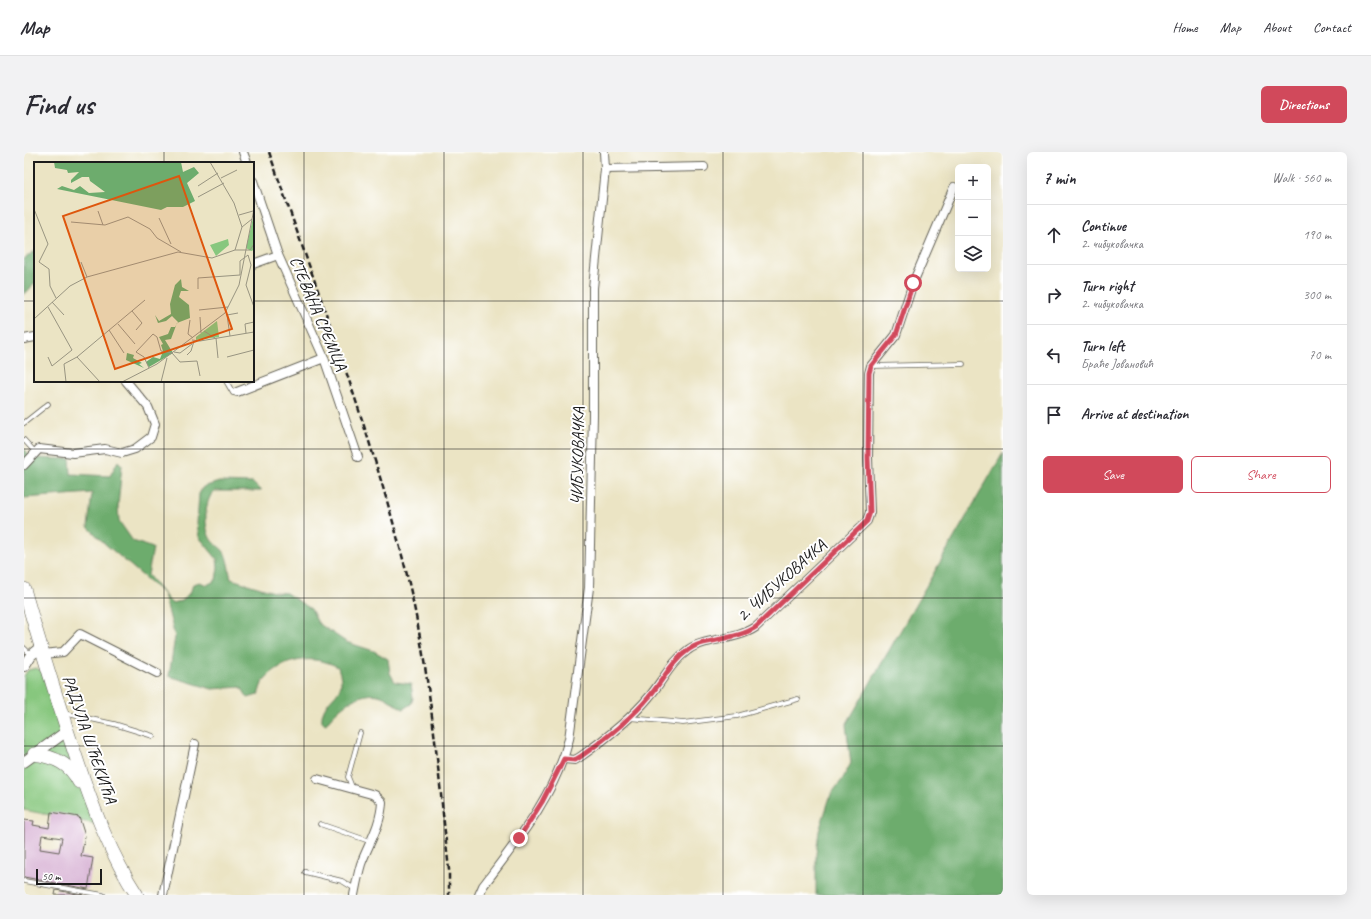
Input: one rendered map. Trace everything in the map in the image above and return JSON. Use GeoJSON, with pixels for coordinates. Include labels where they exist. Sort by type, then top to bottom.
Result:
{"type":"FeatureCollection","features":[{"type":"Feature","properties":{"kind":"main road","name":"РАДУЛА ШЋЕКИЋА"},"geometry":{"type":"LineString","coordinates":[[24,589],[35,651],[61,712],[93,806],[125,875],[137,895]]}},
{"type":"Feature","properties":{"kind":"main road"},"geometry":{"type":"LineString","coordinates":[[34,754],[58,760],[67,765],[76,775],[88,801],[93,806]]}},
{"type":"Feature","properties":{"kind":"street"},"geometry":{"type":"LineString","coordinates":[[243,152],[247,162]]}},
{"type":"Feature","properties":{"kind":"street","name":"ЧИБУКОВАЧКА"},"geometry":{"type":"LineString","coordinates":[[478,895],[519,838],[542,802],[564,759],[569,738],[589,588],[593,415],[593,288],[605,169],[604,152]]}},
{"type":"Feature","properties":{"kind":"street"},"geometry":{"type":"LineString","coordinates":[[605,169],[704,167]]}},
{"type":"Feature","properties":{"kind":"street"},"geometry":{"type":"LineString","coordinates":[[871,366],[896,335],[913,283],[954,187]]}},
{"type":"Feature","properties":{"kind":"street","name":"СТЕВАНА СРЕМЦА"},"geometry":{"type":"LineString","coordinates":[[255,192],[278,255],[324,358],[358,457]]}},
{"type":"Feature","properties":{"kind":"street"},"geometry":{"type":"LineString","coordinates":[[254,264],[278,255]]}},
{"type":"Feature","properties":{"kind":"street"},"geometry":{"type":"LineString","coordinates":[[24,339],[34,337]]}},
{"type":"Feature","properties":{"kind":"street"},"geometry":{"type":"LineString","coordinates":[[237,392],[324,358]]}},
{"type":"Feature","properties":{"kind":"street","name":"2. ЧИБУКОВАЧКА"},"geometry":{"type":"LineString","coordinates":[[564,759],[575,760],[580,757],[628,718],[649,698],[684,653],[690,648],[743,634],[756,627],[867,521],[870,512],[868,458],[869,373],[871,366]]}},
{"type":"Feature","properties":{"kind":"street"},"geometry":{"type":"LineString","coordinates":[[24,465],[39,449],[73,453],[105,449],[122,453],[135,449],[151,438],[155,424],[148,407],[127,382]]}},
{"type":"Feature","properties":{"kind":"street"},"geometry":{"type":"LineString","coordinates":[[24,666],[35,651],[63,652],[80,634],[157,673]]}},
{"type":"Feature","properties":{"kind":"street"},"geometry":{"type":"LineString","coordinates":[[24,762],[67,731]]}},
{"type":"Feature","properties":{"kind":"street"},"geometry":{"type":"LineString","coordinates":[[163,895],[195,744]]}},
{"type":"Feature","properties":{"kind":"street"},"geometry":{"type":"LineString","coordinates":[[317,779],[352,787],[376,795],[382,802],[382,811],[372,842],[362,864],[354,892]]}},
{"type":"Feature","properties":{"kind":"lane"},"geometry":{"type":"LineString","coordinates":[[871,366],[963,364]]}},
{"type":"Feature","properties":{"kind":"lane"},"geometry":{"type":"LineString","coordinates":[[227,382],[233,393],[237,392]]}},
{"type":"Feature","properties":{"kind":"lane"},"geometry":{"type":"LineString","coordinates":[[24,423],[48,404]]}},
{"type":"Feature","properties":{"kind":"lane"},"geometry":{"type":"LineString","coordinates":[[24,440],[36,453]]}},
{"type":"Feature","properties":{"kind":"lane"},"geometry":{"type":"LineString","coordinates":[[628,718],[683,724],[738,716],[798,699]]}},
{"type":"Feature","properties":{"kind":"lane"},"geometry":{"type":"LineString","coordinates":[[61,712],[114,724],[153,736]]}},
{"type":"Feature","properties":{"kind":"lane"},"geometry":{"type":"LineString","coordinates":[[352,787],[348,777],[360,732]]}},
{"type":"Feature","properties":{"kind":"lane"},"geometry":{"type":"LineString","coordinates":[[320,824],[372,842]]}},
{"type":"Feature","properties":{"kind":"lane"},"geometry":{"type":"LineString","coordinates":[[305,872],[342,881],[354,892]]}},
{"type":"Feature","properties":{"kind":"lane"},"geometry":{"type":"LineString","coordinates":[[24,881],[103,895]]}},
{"type":"Feature","properties":{"kind":"green space"},"geometry":{"type":"Polygon","coordinates":[[[34,252],[34,284],[24,295],[24,259],[34,252]]]}},
{"type":"Feature","properties":{"kind":"green space"},"geometry":{"type":"Polygon","coordinates":[[[24,448],[31,458],[70,459],[71,474],[110,476],[118,461],[122,465],[118,506],[119,521],[133,541],[153,548],[148,575],[163,593],[104,543],[88,527],[92,493],[24,498],[24,448]]]}},
{"type":"Feature","properties":{"kind":"green space"},"geometry":{"type":"Polygon","coordinates":[[[1003,453],[1003,895],[816,895],[816,854],[819,831],[831,794],[842,780],[851,763],[846,725],[1003,453]]]}},
{"type":"Feature","properties":{"kind":"green space"},"geometry":{"type":"Polygon","coordinates":[[[219,482],[253,483],[261,491],[214,491],[208,501],[206,515],[207,530],[212,541],[224,552],[231,579],[274,592],[286,593],[311,609],[318,623],[346,642],[374,651],[388,659],[390,673],[395,682],[411,684],[413,698],[411,704],[403,709],[384,697],[368,695],[359,697],[344,706],[326,724],[322,722],[322,715],[327,704],[338,691],[341,678],[338,667],[319,660],[299,660],[280,667],[264,680],[258,695],[248,698],[241,687],[212,689],[169,676],[175,637],[164,595],[171,603],[182,601],[191,591],[193,584],[200,582],[207,585],[216,580],[218,567],[217,559],[199,537],[197,523],[199,494],[203,487],[219,482]]]}},
{"type":"Feature","properties":{"kind":"green space"},"geometry":{"type":"Polygon","coordinates":[[[36,668],[42,671],[101,825],[24,810],[24,676],[28,670],[36,668]]]}},
{"type":"Feature","properties":{"kind":"building"},"geometry":{"type":"Polygon","coordinates":[[[51,812],[79,817],[85,836],[81,856],[93,858],[88,889],[24,877],[24,820],[34,821],[33,825],[49,828],[51,812]],[[42,835],[40,849],[59,852],[62,838],[42,835]]]}},
{"type":"Feature","properties":{"kind":"building"},"geometry":{"type":"Polygon","coordinates":[[[56,890],[83,895],[55,895],[56,890]]]}},
{"type":"Feature","properties":{"kind":"railway"},"geometry":{"type":"LineString","coordinates":[[269,152],[342,360],[376,465],[406,571],[421,645],[432,719],[449,870],[449,895]]}},
{"type":"Feature","properties":{"kind":"route"},"geometry":{"type":"LineString","coordinates":[[519,838],[542,802],[564,759],[575,760],[616,729],[649,698],[676,661],[690,648],[738,636],[756,627],[781,605],[814,571],[863,527],[869,518],[870,512],[868,458],[869,373],[871,366],[896,335],[913,283]]}}]}
